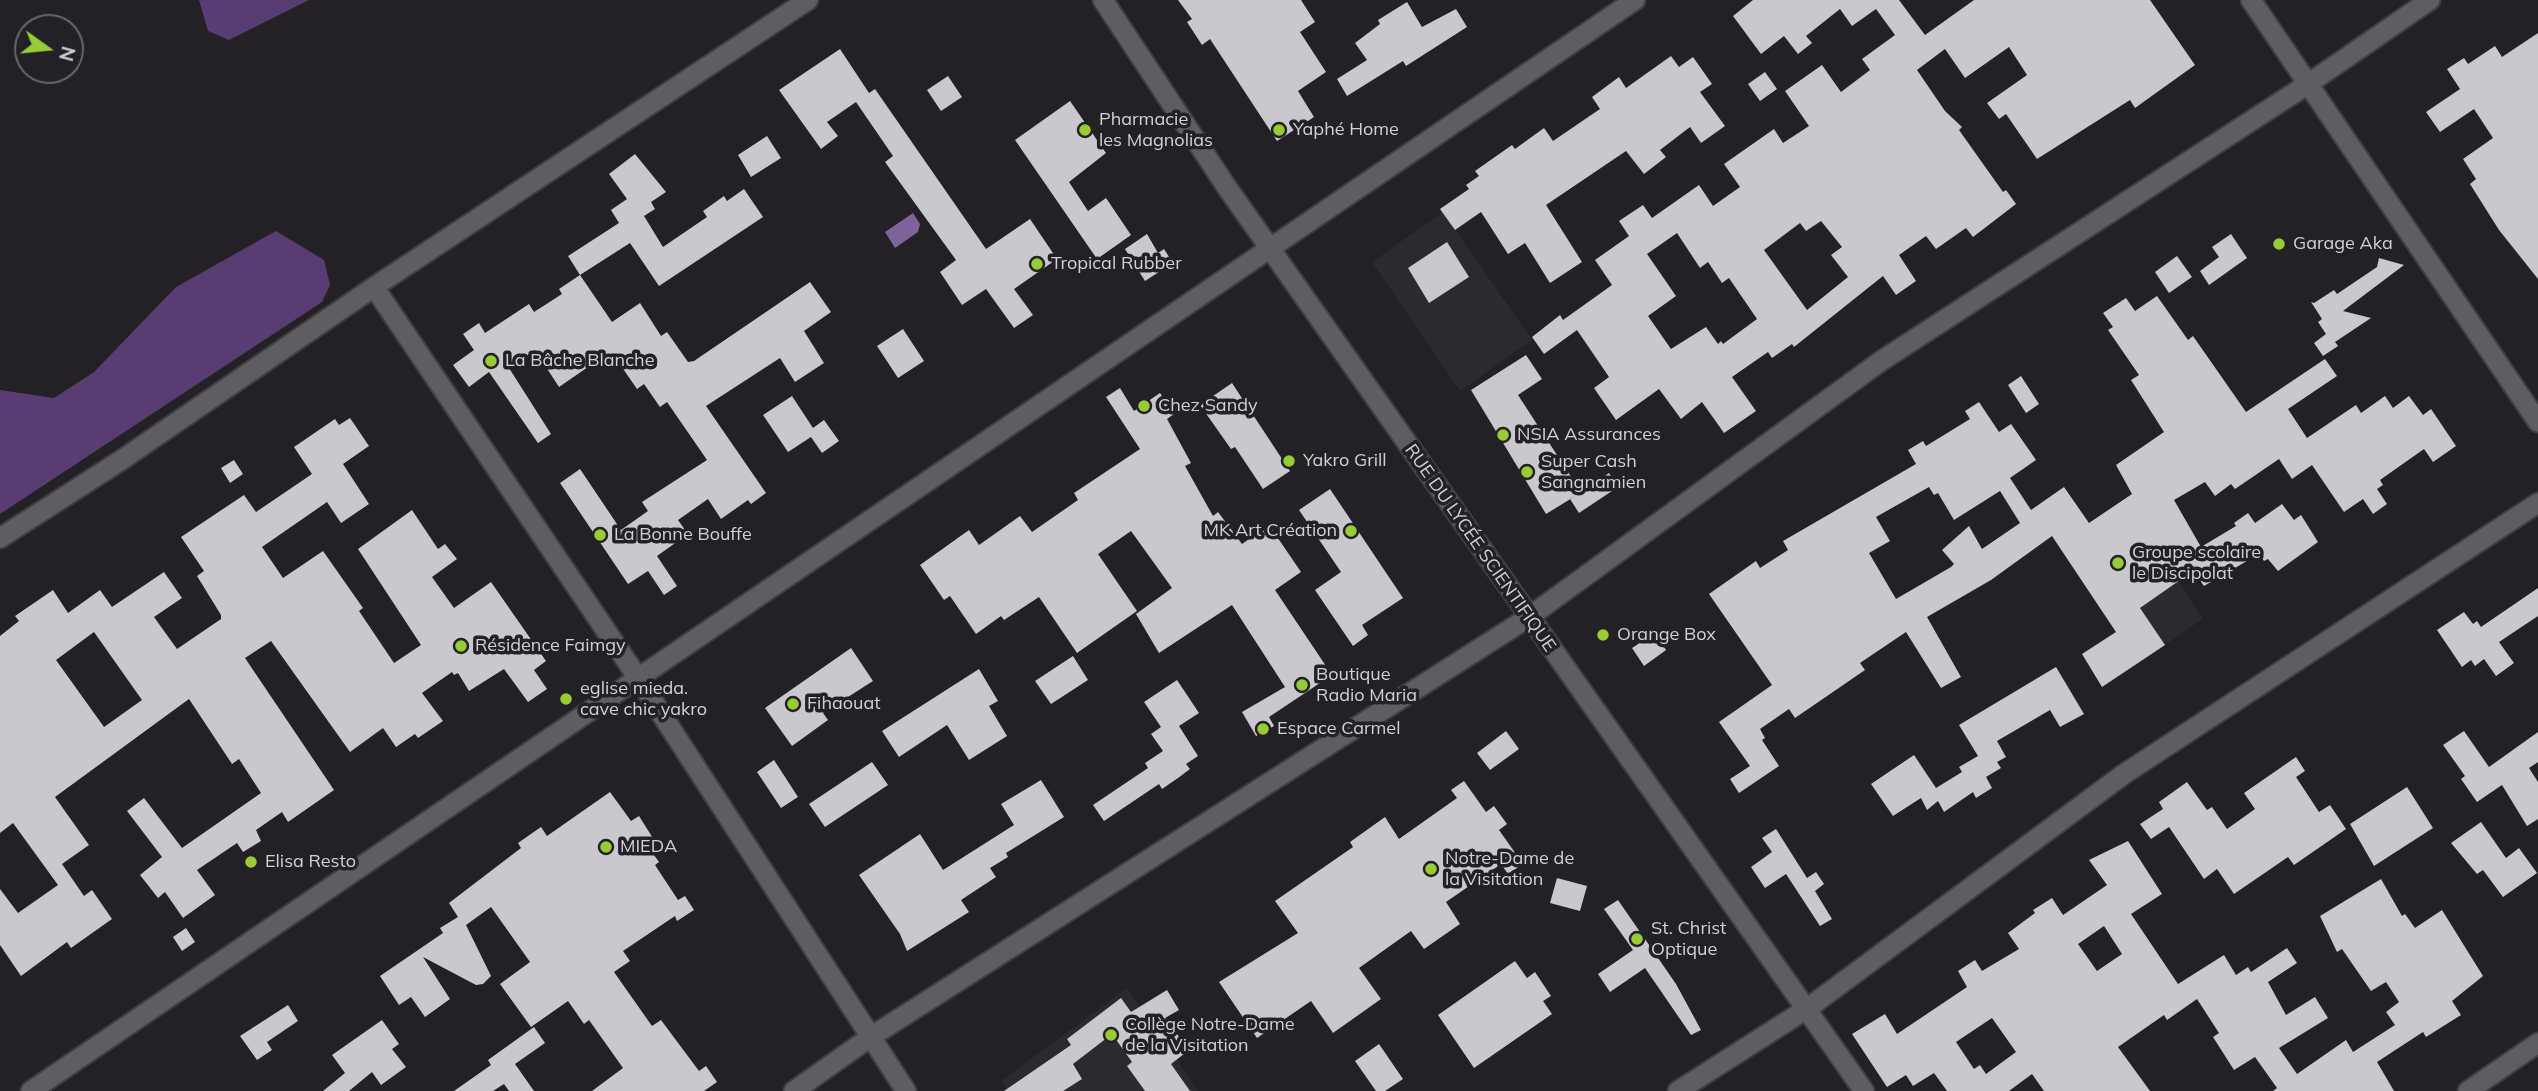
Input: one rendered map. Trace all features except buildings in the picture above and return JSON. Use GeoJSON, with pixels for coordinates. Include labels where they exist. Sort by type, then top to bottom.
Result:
{"type":"FeatureCollection","features":[{"type":"Feature","properties":{"kind":"street"},"geometry":{"type":"LineString","coordinates":[[0,538],[120,461],[374,287],[808,0]]}},
{"type":"Feature","properties":{"kind":"street","name":"RUE DU LYCÉE SCIENTIFIQUE"},"geometry":{"type":"LineString","coordinates":[[1103,0],[1269,247],[1864,1091]]}},
{"type":"Feature","properties":{"kind":"street"},"geometry":{"type":"LineString","coordinates":[[31,1091],[1635,0]]}},
{"type":"Feature","properties":{"kind":"street"},"geometry":{"type":"LineString","coordinates":[[2251,0],[2538,422]]}},
{"type":"Feature","properties":{"kind":"street"},"geometry":{"type":"LineString","coordinates":[[794,1091],[869,1038],[1529,617],[1881,361],[2308,84],[2430,0]]}},
{"type":"Feature","properties":{"kind":"street"},"geometry":{"type":"LineString","coordinates":[[374,287],[638,678],[869,1038],[906,1091]]}},
{"type":"Feature","properties":{"kind":"street"},"geometry":{"type":"LineString","coordinates":[[1678,1091],[1808,1008],[2124,774],[2538,503]]}},
{"type":"Feature","properties":{"kind":"street"},"geometry":{"type":"LineString","coordinates":[[2468,1091],[2538,1043]]}},
{"type":"Feature","properties":{"kind":"shaded area"},"geometry":{"type":"Polygon","coordinates":[[[199,0],[309,0],[229,40],[208,31],[199,0]]]}},
{"type":"Feature","properties":{"kind":"shaded area"},"geometry":{"type":"Polygon","coordinates":[[[1443,212],[1532,340],[1460,391],[1372,262],[1443,212]]]}},
{"type":"Feature","properties":{"kind":"shaded area"},"geometry":{"type":"Polygon","coordinates":[[[913,213],[920,224],[918,232],[895,248],[885,232],[913,213]]]}},
{"type":"Feature","properties":{"kind":"shaded area"},"geometry":{"type":"Polygon","coordinates":[[[276,231],[324,260],[330,285],[322,302],[0,514],[0,390],[54,398],[94,372],[176,287],[276,231]]]}},
{"type":"Feature","properties":{"kind":"shaded area","name":"Groupe scolaire le Discipolat"},"geometry":{"type":"Polygon","coordinates":[[[2124,500],[2203,619],[2137,664],[2058,544],[2124,500]]]}},
{"type":"Feature","properties":{"kind":"shaded area","name":"Collège Notre-Dame de la Visitation"},"geometry":{"type":"Polygon","coordinates":[[[1127,988],[1198,1091],[1008,1091],[1001,1081],[1127,988]]]}},
{"type":"Feature","properties":{"kind":"place","name":"Pharmacie les Magnolias"},"geometry":{"type":"Point","coordinates":[1085,130]}},
{"type":"Feature","properties":{"kind":"place","name":"Yaphé Home"},"geometry":{"type":"Point","coordinates":[1279,130]}},
{"type":"Feature","properties":{"kind":"place","name":"Garage Aka"},"geometry":{"type":"Point","coordinates":[2279,244]}},
{"type":"Feature","properties":{"kind":"place","name":"Tropical Rubber"},"geometry":{"type":"Point","coordinates":[1037,264]}},
{"type":"Feature","properties":{"kind":"place","name":"La Bâche Blanche"},"geometry":{"type":"Point","coordinates":[491,361]}},
{"type":"Feature","properties":{"kind":"place","name":"Chez Sandy"},"geometry":{"type":"Point","coordinates":[1144,406]}},
{"type":"Feature","properties":{"kind":"place","name":"NSIA Assurances"},"geometry":{"type":"Point","coordinates":[1503,435]}},
{"type":"Feature","properties":{"kind":"place","name":"Yakro Grill"},"geometry":{"type":"Point","coordinates":[1289,461]}},
{"type":"Feature","properties":{"kind":"place","name":"Super Cash Sangnamien"},"geometry":{"type":"Point","coordinates":[1527,472]}},
{"type":"Feature","properties":{"kind":"place","name":"MK Art Création"},"geometry":{"type":"Point","coordinates":[1351,531]}},
{"type":"Feature","properties":{"kind":"place","name":"La Bonne Bouffe"},"geometry":{"type":"Point","coordinates":[600,535]}},
{"type":"Feature","properties":{"kind":"place","name":"Groupe scolaire le Discipolat"},"geometry":{"type":"Point","coordinates":[2118,563]}},
{"type":"Feature","properties":{"kind":"place","name":"Orange Box"},"geometry":{"type":"Point","coordinates":[1603,635]}},
{"type":"Feature","properties":{"kind":"place","name":"Résidence Faimgy"},"geometry":{"type":"Point","coordinates":[461,646]}},
{"type":"Feature","properties":{"kind":"place","name":"Boutique Radio Maria"},"geometry":{"type":"Point","coordinates":[1302,685]}},
{"type":"Feature","properties":{"kind":"place","name":"eglise mieda. cave chic yakro"},"geometry":{"type":"Point","coordinates":[566,699]}},
{"type":"Feature","properties":{"kind":"place","name":"Fihaouat"},"geometry":{"type":"Point","coordinates":[793,704]}},
{"type":"Feature","properties":{"kind":"place","name":"Espace Carmel"},"geometry":{"type":"Point","coordinates":[1263,729]}},
{"type":"Feature","properties":{"kind":"place","name":"MIEDA"},"geometry":{"type":"Point","coordinates":[606,847]}},
{"type":"Feature","properties":{"kind":"place","name":"Elisa Resto"},"geometry":{"type":"Point","coordinates":[251,862]}},
{"type":"Feature","properties":{"kind":"place","name":"Notre-Dame de la Visitation"},"geometry":{"type":"Point","coordinates":[1431,869]}},
{"type":"Feature","properties":{"kind":"place","name":"St. Christ Optique"},"geometry":{"type":"Point","coordinates":[1637,939]}},
{"type":"Feature","properties":{"kind":"place","name":"Collège Notre-Dame de la Visitation"},"geometry":{"type":"Point","coordinates":[1111,1035]}}]}
